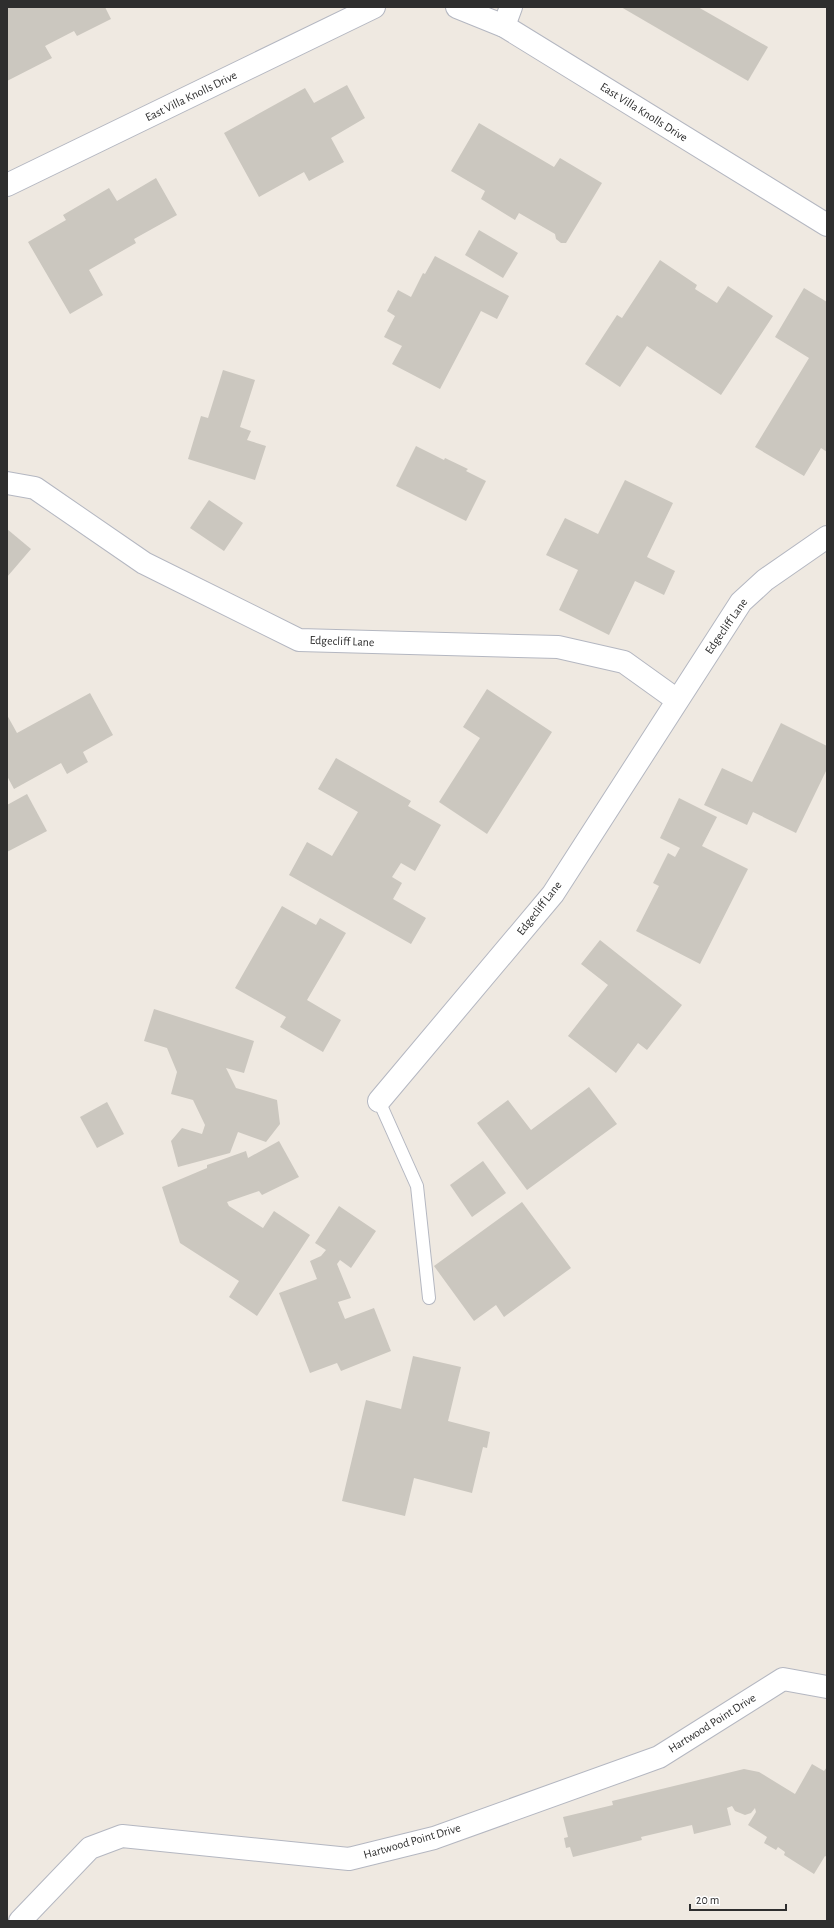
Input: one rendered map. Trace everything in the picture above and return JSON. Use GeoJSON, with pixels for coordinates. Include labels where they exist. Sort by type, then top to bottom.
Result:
{"type":"FeatureCollection","features":[{"type":"Feature","properties":{"kind":"street","name":"East Villa Knolls Drive"},"geometry":{"type":"LineString","coordinates":[[7,185],[374,7]]}},
{"type":"Feature","properties":{"kind":"street","name":"East Villa Knolls Drive"},"geometry":{"type":"LineString","coordinates":[[457,7],[508,16],[827,225]]}},
{"type":"Feature","properties":{"kind":"street","name":"Edgecliff Lane"},"geometry":{"type":"LineString","coordinates":[[7,483],[35,488],[144,563],[299,640],[558,647],[624,662],[677,700]]}},
{"type":"Feature","properties":{"kind":"street","name":"Edgecliff Lane"},"geometry":{"type":"LineString","coordinates":[[379,1101],[552,894],[741,602],[764,580],[827,537]]}},
{"type":"Feature","properties":{"kind":"street","name":"Hartwood Point Drive"},"geometry":{"type":"LineString","coordinates":[[20,1921],[90,1848],[122,1836],[348,1859],[434,1838],[659,1757],[783,1679],[827,1686]]}},
{"type":"Feature","properties":{"kind":"lane"},"geometry":{"type":"LineString","coordinates":[[379,1101],[417,1186],[429,1298]]}},
{"type":"Feature","properties":{"kind":"building"},"geometry":{"type":"Polygon","coordinates":[[[7,7],[105,7],[111,19],[77,36],[74,31],[45,46],[52,58],[7,81],[7,7]]]}},
{"type":"Feature","properties":{"kind":"building"},"geometry":{"type":"Polygon","coordinates":[[[621,7],[698,7],[768,47],[748,81],[621,7]]]}},
{"type":"Feature","properties":{"kind":"building"},"geometry":{"type":"Polygon","coordinates":[[[347,85],[365,118],[331,138],[344,162],[309,181],[304,172],[259,197],[224,133],[305,88],[314,103],[347,85]]]}},
{"type":"Feature","properties":{"kind":"building"},"geometry":{"type":"Polygon","coordinates":[[[479,123],[554,167],[560,158],[602,183],[566,243],[561,243],[556,239],[555,234],[519,213],[515,220],[481,199],[485,191],[451,171],[479,123]]]}},
{"type":"Feature","properties":{"kind":"building"},"geometry":{"type":"Polygon","coordinates":[[[156,178],[177,215],[134,239],[136,243],[89,270],[103,295],[70,314],[28,242],[66,220],[63,215],[109,188],[117,201],[156,178]]]}},
{"type":"Feature","properties":{"kind":"building"},"geometry":{"type":"Polygon","coordinates":[[[479,230],[518,253],[503,278],[465,255],[479,230]]]}},
{"type":"Feature","properties":{"kind":"building"},"geometry":{"type":"Polygon","coordinates":[[[435,256],[509,296],[497,319],[481,311],[440,389],[392,364],[402,346],[384,337],[395,316],[387,311],[398,290],[411,297],[423,273],[425,274],[435,256]]]}},
{"type":"Feature","properties":{"kind":"building"},"geometry":{"type":"Polygon","coordinates":[[[660,260],[697,285],[695,289],[717,303],[728,286],[773,316],[721,395],[647,346],[620,387],[585,364],[617,315],[622,318],[660,260]]]}},
{"type":"Feature","properties":{"kind":"building"},"geometry":{"type":"Polygon","coordinates":[[[804,288],[827,302],[827,452],[821,448],[804,476],[755,447],[809,358],[775,337],[804,288]]]}},
{"type":"Feature","properties":{"kind":"building"},"geometry":{"type":"Polygon","coordinates":[[[223,370],[255,380],[240,427],[251,431],[247,440],[266,446],[255,480],[188,459],[201,416],[208,418],[223,370]]]}},
{"type":"Feature","properties":{"kind":"building"},"geometry":{"type":"Polygon","coordinates":[[[416,446],[444,460],[445,458],[468,469],[466,471],[486,481],[466,521],[396,486],[416,446]]]}},
{"type":"Feature","properties":{"kind":"building"},"geometry":{"type":"Polygon","coordinates":[[[625,480],[673,503],[647,557],[675,571],[664,595],[635,581],[609,635],[559,610],[578,570],[546,555],[565,518],[598,534],[625,480]]]}},
{"type":"Feature","properties":{"kind":"building"},"geometry":{"type":"Polygon","coordinates":[[[209,500],[243,523],[224,551],[190,528],[209,500]]]}},
{"type":"Feature","properties":{"kind":"building"},"geometry":{"type":"Polygon","coordinates":[[[7,529],[31,549],[7,577],[7,529]]]}},
{"type":"Feature","properties":{"kind":"building"},"geometry":{"type":"Polygon","coordinates":[[[487,689],[552,732],[487,834],[439,802],[480,738],[463,727],[487,689]]]}},
{"type":"Feature","properties":{"kind":"building"},"geometry":{"type":"Polygon","coordinates":[[[90,693],[113,735],[83,752],[88,762],[67,774],[61,763],[14,789],[7,776],[7,715],[17,733],[90,693]]]}},
{"type":"Feature","properties":{"kind":"building"},"geometry":{"type":"Polygon","coordinates":[[[781,723],[827,746],[827,769],[796,833],[753,812],[747,825],[704,805],[722,768],[752,782],[781,723]]]}},
{"type":"Feature","properties":{"kind":"building"},"geometry":{"type":"Polygon","coordinates":[[[336,758],[411,801],[408,806],[441,825],[415,871],[401,863],[392,877],[402,883],[393,899],[426,918],[411,944],[289,875],[307,842],[332,856],[358,812],[318,789],[336,758]]]}},
{"type":"Feature","properties":{"kind":"building"},"geometry":{"type":"Polygon","coordinates":[[[27,794],[47,831],[7,852],[7,805],[27,794]]]}},
{"type":"Feature","properties":{"kind":"building"},"geometry":{"type":"Polygon","coordinates":[[[679,798],[717,817],[702,846],[748,869],[700,964],[636,931],[659,886],[653,883],[668,853],[675,857],[680,848],[660,838],[679,798]]]}},
{"type":"Feature","properties":{"kind":"building"},"geometry":{"type":"Polygon","coordinates":[[[282,906],[316,925],[320,918],[346,933],[307,1000],[341,1020],[323,1052],[280,1027],[286,1017],[235,988],[282,906]]]}},
{"type":"Feature","properties":{"kind":"building"},"geometry":{"type":"Polygon","coordinates":[[[600,940],[682,1005],[647,1050],[638,1043],[616,1073],[568,1036],[608,985],[581,964],[600,940]]]}},
{"type":"Feature","properties":{"kind":"building"},"geometry":{"type":"Polygon","coordinates":[[[154,1009],[254,1041],[244,1073],[226,1068],[236,1088],[277,1100],[280,1124],[266,1142],[238,1132],[230,1153],[178,1167],[171,1141],[182,1128],[202,1134],[205,1125],[193,1100],[171,1094],[177,1072],[167,1048],[144,1041],[154,1009]]]}},
{"type":"Feature","properties":{"kind":"building"},"geometry":{"type":"Polygon","coordinates":[[[589,1087],[617,1124],[527,1190],[477,1123],[508,1100],[531,1130],[589,1087]]]}},
{"type":"Feature","properties":{"kind":"building"},"geometry":{"type":"Polygon","coordinates":[[[107,1102],[124,1134],[97,1148],[80,1117],[107,1102]]]}},
{"type":"Feature","properties":{"kind":"building"},"geometry":{"type":"Polygon","coordinates":[[[279,1141],[299,1177],[262,1195],[259,1191],[227,1202],[229,1206],[263,1228],[274,1211],[310,1235],[257,1316],[229,1297],[239,1281],[180,1243],[162,1187],[207,1168],[207,1165],[246,1151],[248,1158],[279,1141]]]}},
{"type":"Feature","properties":{"kind":"building"},"geometry":{"type":"Polygon","coordinates":[[[483,1161],[506,1193],[472,1217],[450,1185],[483,1161]]]}},
{"type":"Feature","properties":{"kind":"building"},"geometry":{"type":"Polygon","coordinates":[[[522,1202],[571,1268],[504,1317],[496,1305],[474,1321],[434,1266],[522,1202]]]}},
{"type":"Feature","properties":{"kind":"building"},"geometry":{"type":"Polygon","coordinates":[[[339,1206],[376,1231],[351,1268],[340,1260],[337,1264],[351,1298],[338,1302],[345,1319],[374,1308],[391,1351],[341,1371],[337,1363],[310,1373],[279,1293],[317,1279],[310,1261],[321,1256],[326,1250],[315,1243],[339,1206]]]}},
{"type":"Feature","properties":{"kind":"building"},"geometry":{"type":"Polygon","coordinates":[[[413,1356],[461,1367],[448,1421],[490,1432],[487,1448],[483,1447],[472,1493],[414,1478],[405,1516],[342,1501],[366,1400],[401,1409],[413,1356]]]}},
{"type":"Feature","properties":{"kind":"building"},"geometry":{"type":"Polygon","coordinates":[[[812,1764],[824,1771],[827,1767],[827,1857],[825,1856],[814,1874],[784,1855],[785,1852],[778,1847],[776,1850],[764,1843],[767,1837],[748,1825],[756,1812],[755,1808],[751,1813],[745,1815],[735,1811],[732,1806],[727,1808],[731,1825],[694,1834],[692,1825],[641,1837],[642,1840],[573,1857],[570,1847],[566,1848],[564,1838],[568,1837],[563,1817],[613,1805],[612,1801],[744,1769],[759,1772],[795,1794],[812,1764]]]}}]}
